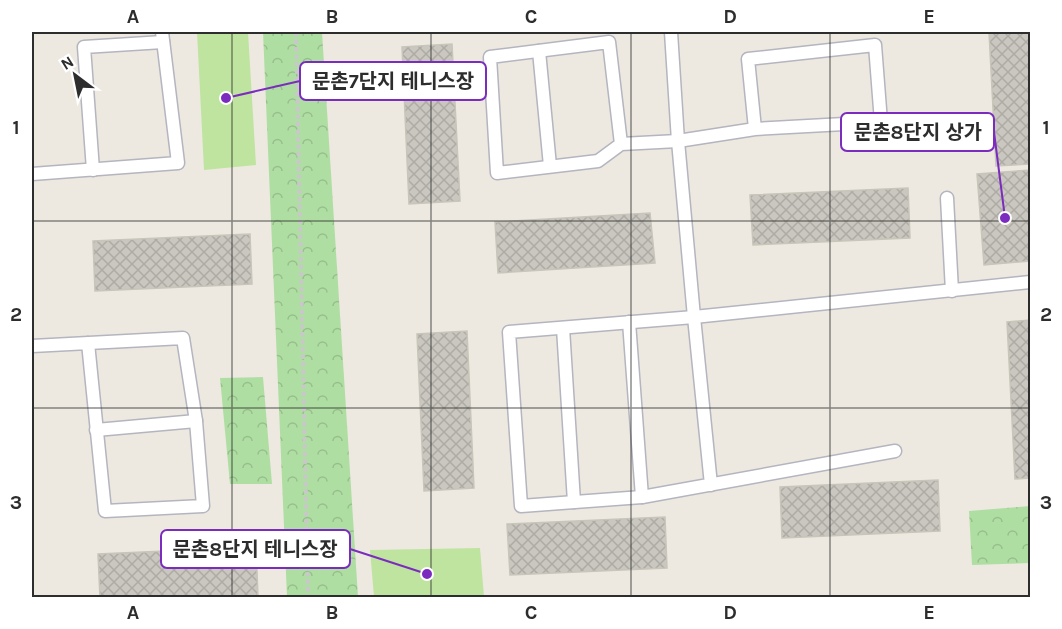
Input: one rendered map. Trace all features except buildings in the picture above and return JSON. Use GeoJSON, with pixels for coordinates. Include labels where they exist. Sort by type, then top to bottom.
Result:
{"type":"FeatureCollection","features":[{"type":"Feature","properties":{"kind":"lane"},"geometry":{"type":"LineString","coordinates":[[672,32],[678,141],[711,485]]}},
{"type":"Feature","properties":{"kind":"lane"},"geometry":{"type":"LineString","coordinates":[[32,174],[93,170],[178,163],[163,37],[84,47],[93,170]]}},
{"type":"Feature","properties":{"kind":"lane"},"geometry":{"type":"LineString","coordinates":[[621,144],[609,42],[490,57],[496,173],[598,161],[621,144],[678,141],[754,129],[881,122],[875,45],[748,59],[754,129]]}},
{"type":"Feature","properties":{"kind":"lane"},"geometry":{"type":"LineString","coordinates":[[539,51],[550,166]]}},
{"type":"Feature","properties":{"kind":"lane"},"geometry":{"type":"LineString","coordinates":[[947,198],[952,291]]}},
{"type":"Feature","properties":{"kind":"lane"},"geometry":{"type":"LineString","coordinates":[[894,451],[642,497],[521,506],[509,332],[694,317],[1030,282]]}},
{"type":"Feature","properties":{"kind":"lane"},"geometry":{"type":"LineString","coordinates":[[629,322],[642,497]]}},
{"type":"Feature","properties":{"kind":"lane"},"geometry":{"type":"LineString","coordinates":[[563,328],[574,502]]}},
{"type":"Feature","properties":{"kind":"lane"},"geometry":{"type":"LineString","coordinates":[[32,346],[87,343],[183,338],[196,421],[203,506],[105,511],[87,343]]}},
{"type":"Feature","properties":{"kind":"lane"},"geometry":{"type":"LineString","coordinates":[[96,430],[196,421]]}},
{"type":"Feature","properties":{"kind":"path"},"geometry":{"type":"LineString","coordinates":[[296,32],[308,597]]}},
{"type":"Feature","properties":{"kind":"green space"},"geometry":{"type":"Polygon","coordinates":[[[197,32],[248,32],[256,165],[204,170],[197,32]]]}},
{"type":"Feature","properties":{"kind":"green space"},"geometry":{"type":"Polygon","coordinates":[[[263,32],[322,32],[358,597],[287,597],[263,32]]]}},
{"type":"Feature","properties":{"kind":"green space"},"geometry":{"type":"Polygon","coordinates":[[[263,377],[272,484],[230,484],[220,378],[263,377]]]}},
{"type":"Feature","properties":{"kind":"green space"},"geometry":{"type":"Polygon","coordinates":[[[1030,506],[1030,563],[972,565],[969,511],[1030,506]]]}},
{"type":"Feature","properties":{"kind":"green space"},"geometry":{"type":"Polygon","coordinates":[[[480,548],[484,597],[374,597],[370,550],[480,548]]]}},
{"type":"Feature","properties":{"kind":"place","name":"문촌7단지 테니스장"},"geometry":{"type":"Point","coordinates":[226,98]}},
{"type":"Feature","properties":{"kind":"place","name":"문촌8단지 상가"},"geometry":{"type":"Point","coordinates":[1005,218]}},
{"type":"Feature","properties":{"kind":"place","name":"문촌8단지 테니스장"},"geometry":{"type":"Point","coordinates":[427,574]}}]}
